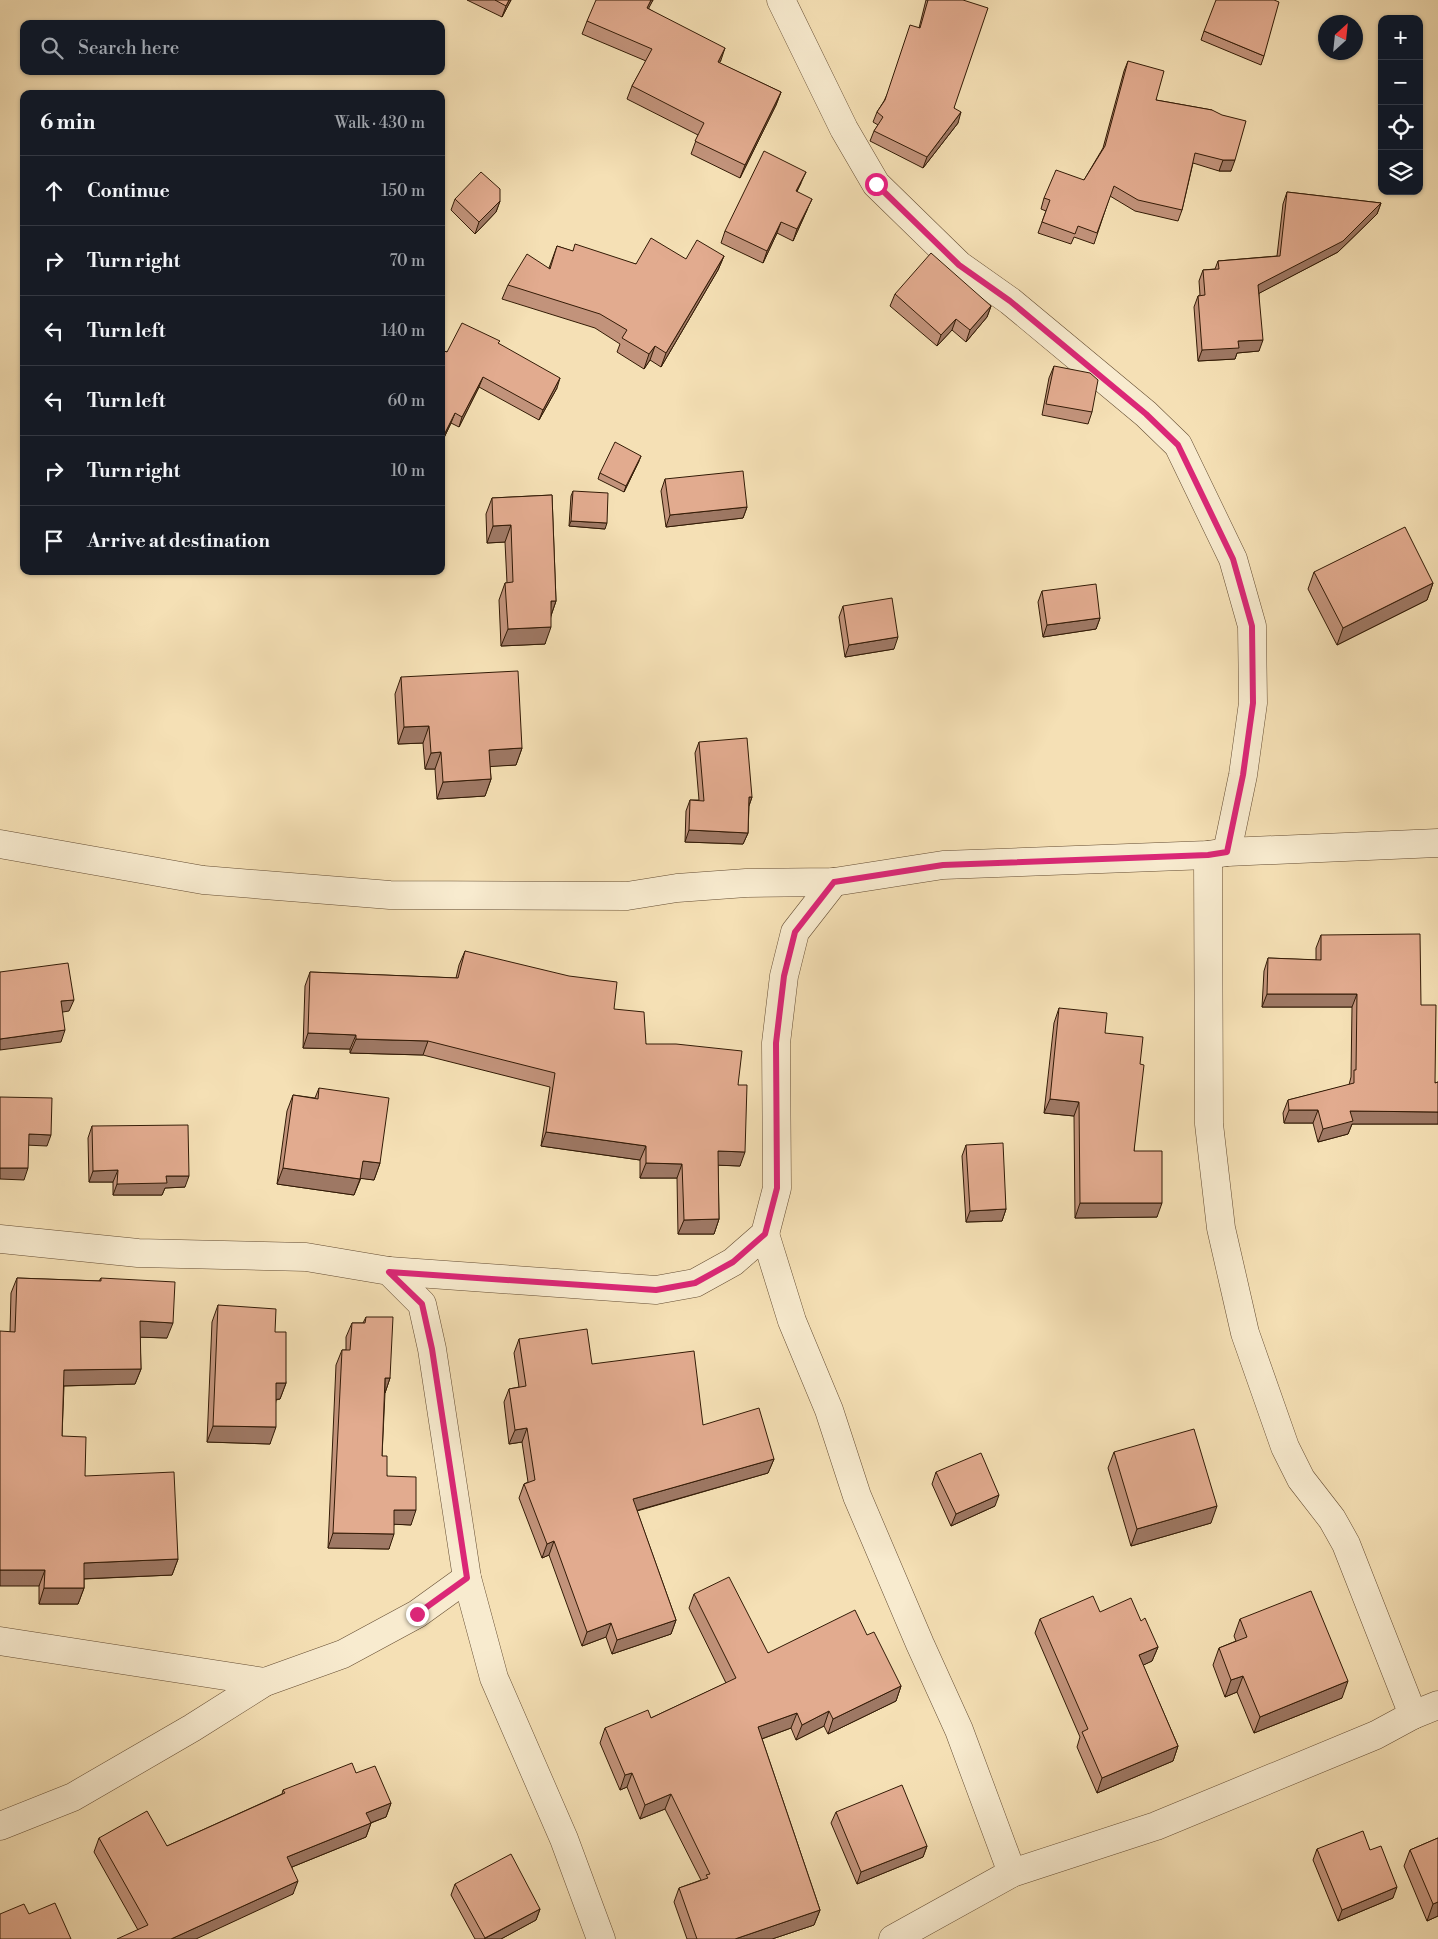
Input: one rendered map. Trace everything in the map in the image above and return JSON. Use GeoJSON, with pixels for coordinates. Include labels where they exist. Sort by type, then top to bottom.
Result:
{"type":"FeatureCollection","features":[{"type":"Feature","properties":{"kind":"street"},"geometry":{"type":"LineString","coordinates":[[781,0],[844,128],[876,184],[959,265],[1010,301],[1146,414],[1178,445],[1233,559],[1252,626],[1253,703],[1243,775],[1218,853],[1208,1124],[1221,1228],[1245,1333],[1284,1447],[1301,1479],[1332,1519],[1346,1544],[1413,1715]]}},
{"type":"Feature","properties":{"kind":"street"},"geometry":{"type":"LineString","coordinates":[[0,844],[203,880],[390,895],[627,896],[677,888],[746,883],[834,882],[943,865],[1438,843]]}},
{"type":"Feature","properties":{"kind":"street"},"geometry":{"type":"LineString","coordinates":[[834,882],[795,932],[784,976],[776,1043],[777,1188],[765,1234],[792,1321],[829,1410],[857,1496],[959,1730],[1012,1873]]}},
{"type":"Feature","properties":{"kind":"street"},"geometry":{"type":"LineString","coordinates":[[0,1239],[138,1253],[306,1257],[389,1272],[656,1290],[695,1283],[733,1262],[765,1234]]}},
{"type":"Feature","properties":{"kind":"street"},"geometry":{"type":"LineString","coordinates":[[389,1272],[422,1304],[432,1349],[467,1578],[494,1678],[564,1839],[600,1939]]}},
{"type":"Feature","properties":{"kind":"street"},"geometry":{"type":"LineString","coordinates":[[0,1826],[73,1796],[192,1728],[265,1682],[342,1654],[417,1614],[467,1578]]}},
{"type":"Feature","properties":{"kind":"street"},"geometry":{"type":"LineString","coordinates":[[0,1641],[265,1682]]}},
{"type":"Feature","properties":{"kind":"street"},"geometry":{"type":"LineString","coordinates":[[894,1939],[1012,1873],[1156,1826],[1376,1735],[1413,1715],[1438,1705]]}},
{"type":"Feature","properties":{"kind":"building"},"geometry":{"type":"Polygon","coordinates":[[[495,0],[509,0],[506,6],[495,0]]]}},
{"type":"Feature","properties":{"kind":"building"},"geometry":{"type":"Polygon","coordinates":[[[596,0],[651,0],[647,8],[725,48],[718,62],[781,92],[745,165],[695,141],[704,123],[632,86],[652,49],[587,21],[596,0]]]}},
{"type":"Feature","properties":{"kind":"building"},"geometry":{"type":"Polygon","coordinates":[[[928,0],[963,0],[988,8],[954,108],[961,112],[927,157],[874,131],[883,117],[877,112],[885,100],[910,25],[920,28],[928,0]]]}},
{"type":"Feature","properties":{"kind":"building"},"geometry":{"type":"Polygon","coordinates":[[[1216,0],[1274,0],[1279,2],[1264,56],[1204,31],[1216,0]]]}},
{"type":"Feature","properties":{"kind":"building"},"geometry":{"type":"Polygon","coordinates":[[[1128,61],[1164,71],[1156,100],[1212,110],[1222,115],[1246,121],[1235,160],[1223,160],[1195,153],[1182,210],[1138,200],[1114,186],[1097,233],[1078,226],[1075,234],[1042,222],[1050,200],[1044,198],[1056,170],[1084,180],[1105,146],[1128,61]]]}},
{"type":"Feature","properties":{"kind":"building"},"geometry":{"type":"Polygon","coordinates":[[[764,151],[806,172],[796,191],[812,199],[797,229],[781,222],[767,251],[725,231],[764,151]]]}},
{"type":"Feature","properties":{"kind":"building"},"geometry":{"type":"Polygon","coordinates":[[[481,172],[500,189],[500,201],[479,222],[455,199],[481,172]]]}},
{"type":"Feature","properties":{"kind":"building"},"geometry":{"type":"Polygon","coordinates":[[[1287,192],[1381,203],[1343,241],[1258,285],[1263,340],[1238,341],[1239,348],[1202,350],[1198,296],[1205,295],[1203,270],[1219,269],[1218,261],[1280,256],[1287,192]]]}},
{"type":"Feature","properties":{"kind":"building"},"geometry":{"type":"Polygon","coordinates":[[[651,238],[686,259],[697,240],[724,256],[666,353],[655,346],[649,354],[622,338],[627,330],[600,314],[508,285],[527,254],[550,269],[557,246],[573,251],[575,244],[636,264],[651,238]]]}},
{"type":"Feature","properties":{"kind":"building"},"geometry":{"type":"Polygon","coordinates":[[[931,253],[991,306],[970,330],[956,319],[941,335],[895,294],[931,253]]]}},
{"type":"Feature","properties":{"kind":"building"},"geometry":{"type":"Polygon","coordinates":[[[462,323],[500,341],[498,343],[560,378],[543,410],[483,377],[462,417],[455,413],[445,433],[445,351],[447,352],[462,323]]]}},
{"type":"Feature","properties":{"kind":"building"},"geometry":{"type":"Polygon","coordinates":[[[1054,366],[1090,373],[1098,380],[1092,412],[1046,404],[1054,366]]]}},
{"type":"Feature","properties":{"kind":"building"},"geometry":{"type":"Polygon","coordinates":[[[615,442],[641,456],[626,486],[600,473],[615,442]]]}},
{"type":"Feature","properties":{"kind":"building"},"geometry":{"type":"Polygon","coordinates":[[[743,471],[747,507],[670,515],[665,479],[743,471]]]}},
{"type":"Feature","properties":{"kind":"building"},"geometry":{"type":"Polygon","coordinates":[[[573,491],[608,493],[607,523],[571,521],[573,491]]]}},
{"type":"Feature","properties":{"kind":"building"},"geometry":{"type":"Polygon","coordinates":[[[552,495],[556,601],[551,601],[551,627],[508,629],[505,583],[513,582],[511,525],[493,526],[492,498],[552,495]]]}},
{"type":"Feature","properties":{"kind":"building"},"geometry":{"type":"Polygon","coordinates":[[[1405,527],[1433,583],[1343,628],[1314,572],[1405,527]]]}},
{"type":"Feature","properties":{"kind":"building"},"geometry":{"type":"Polygon","coordinates":[[[1096,584],[1100,618],[1047,625],[1042,591],[1096,584]]]}},
{"type":"Feature","properties":{"kind":"building"},"geometry":{"type":"Polygon","coordinates":[[[892,598],[898,637],[849,645],[843,606],[892,598]]]}},
{"type":"Feature","properties":{"kind":"building"},"geometry":{"type":"Polygon","coordinates":[[[518,671],[522,748],[489,750],[491,779],[443,782],[441,752],[431,753],[429,726],[404,727],[401,677],[518,671]]]}},
{"type":"Feature","properties":{"kind":"building"},"geometry":{"type":"Polygon","coordinates":[[[747,738],[752,797],[749,797],[748,833],[689,830],[690,800],[704,801],[699,742],[747,738]]]}},
{"type":"Feature","properties":{"kind":"building"},"geometry":{"type":"Polygon","coordinates":[[[1420,934],[1421,1005],[1436,1005],[1435,1083],[1438,1082],[1438,1112],[1350,1111],[1353,1121],[1323,1129],[1318,1110],[1289,1110],[1288,1100],[1354,1083],[1354,1070],[1356,1070],[1357,994],[1267,994],[1268,958],[1321,960],[1321,935],[1420,934]]]}},
{"type":"Feature","properties":{"kind":"building"},"geometry":{"type":"Polygon","coordinates":[[[465,951],[569,976],[617,982],[614,1009],[644,1012],[646,1044],[676,1044],[742,1051],[738,1085],[747,1085],[745,1152],[718,1151],[719,1219],[684,1220],[682,1164],[646,1163],[646,1146],[546,1132],[555,1073],[428,1041],[356,1039],[356,1035],[308,1033],[310,972],[458,978],[465,951]]]}},
{"type":"Feature","properties":{"kind":"building"},"geometry":{"type":"Polygon","coordinates":[[[68,963],[74,1000],[61,1001],[65,1030],[0,1039],[0,972],[68,963]]]}},
{"type":"Feature","properties":{"kind":"building"},"geometry":{"type":"Polygon","coordinates":[[[1059,1008],[1107,1013],[1105,1033],[1143,1037],[1140,1064],[1144,1065],[1134,1151],[1162,1151],[1162,1203],[1080,1203],[1079,1102],[1050,1099],[1059,1008]]]}},
{"type":"Feature","properties":{"kind":"building"},"geometry":{"type":"Polygon","coordinates":[[[319,1088],[389,1098],[380,1163],[363,1161],[360,1179],[283,1168],[293,1095],[318,1099],[319,1088]]]}},
{"type":"Feature","properties":{"kind":"building"},"geometry":{"type":"Polygon","coordinates":[[[0,1097],[52,1098],[51,1135],[29,1134],[28,1168],[0,1168],[0,1097]]]}},
{"type":"Feature","properties":{"kind":"building"},"geometry":{"type":"Polygon","coordinates":[[[188,1125],[189,1176],[166,1176],[167,1183],[117,1184],[118,1170],[93,1171],[92,1126],[188,1125]]]}},
{"type":"Feature","properties":{"kind":"building"},"geometry":{"type":"Polygon","coordinates":[[[1003,1143],[1006,1209],[970,1211],[966,1145],[1003,1143]]]}},
{"type":"Feature","properties":{"kind":"building"},"geometry":{"type":"Polygon","coordinates":[[[17,1278],[101,1281],[101,1278],[175,1282],[173,1323],[140,1321],[141,1369],[64,1370],[62,1436],[86,1437],[85,1476],[174,1472],[178,1559],[84,1563],[84,1588],[44,1588],[45,1570],[0,1570],[0,1331],[15,1332],[17,1278]]]}},
{"type":"Feature","properties":{"kind":"building"},"geometry":{"type":"Polygon","coordinates":[[[218,1305],[276,1309],[275,1332],[286,1332],[286,1383],[276,1383],[276,1427],[213,1426],[218,1305]]]}},
{"type":"Feature","properties":{"kind":"building"},"geometry":{"type":"Polygon","coordinates":[[[366,1317],[393,1317],[390,1378],[385,1378],[382,1456],[387,1456],[387,1476],[416,1477],[416,1510],[394,1510],[394,1534],[333,1533],[342,1350],[350,1350],[352,1323],[365,1323],[366,1317]]]}},
{"type":"Feature","properties":{"kind":"building"},"geometry":{"type":"Polygon","coordinates":[[[587,1329],[592,1364],[694,1351],[703,1425],[759,1408],[774,1459],[633,1499],[676,1620],[617,1640],[611,1623],[587,1632],[554,1541],[547,1544],[524,1484],[535,1480],[527,1428],[515,1430],[509,1389],[526,1386],[519,1339],[587,1329]]]}},
{"type":"Feature","properties":{"kind":"building"},"geometry":{"type":"Polygon","coordinates":[[[1194,1429],[1217,1506],[1137,1529],[1114,1452],[1194,1429]]]}},
{"type":"Feature","properties":{"kind":"building"},"geometry":{"type":"Polygon","coordinates":[[[981,1453],[999,1495],[956,1514],[936,1472],[981,1453]]]}},
{"type":"Feature","properties":{"kind":"building"},"geometry":{"type":"Polygon","coordinates":[[[729,1577],[768,1653],[855,1610],[867,1635],[874,1632],[901,1686],[833,1719],[829,1711],[802,1725],[797,1713],[758,1727],[820,1910],[735,1939],[697,1939],[679,1888],[708,1878],[706,1875],[710,1874],[671,1794],[645,1805],[632,1773],[625,1775],[605,1728],[648,1710],[651,1718],[736,1678],[694,1594],[729,1577]]]}},
{"type":"Feature","properties":{"kind":"building"},"geometry":{"type":"Polygon","coordinates":[[[1311,1591],[1348,1681],[1260,1717],[1243,1676],[1231,1680],[1219,1648],[1247,1637],[1240,1619],[1311,1591]]]}},
{"type":"Feature","properties":{"kind":"building"},"geometry":{"type":"Polygon","coordinates":[[[1093,1596],[1100,1612],[1131,1598],[1141,1621],[1145,1618],[1158,1647],[1139,1655],[1178,1746],[1102,1778],[1082,1732],[1088,1729],[1040,1619],[1093,1596]]]}},
{"type":"Feature","properties":{"kind":"building"},"geometry":{"type":"Polygon","coordinates":[[[352,1763],[356,1773],[375,1766],[391,1803],[366,1813],[371,1823],[287,1857],[298,1881],[171,1939],[117,1939],[148,1925],[99,1838],[147,1811],[167,1846],[285,1793],[283,1790],[352,1763]]]}},
{"type":"Feature","properties":{"kind":"building"},"geometry":{"type":"Polygon","coordinates":[[[902,1785],[927,1846],[861,1872],[836,1812],[902,1785]]]}},
{"type":"Feature","properties":{"kind":"building"},"geometry":{"type":"Polygon","coordinates":[[[1363,1831],[1370,1850],[1381,1846],[1397,1887],[1342,1910],[1317,1849],[1363,1831]]]}},
{"type":"Feature","properties":{"kind":"building"},"geometry":{"type":"Polygon","coordinates":[[[1438,1838],[1438,1902],[1433,1904],[1410,1850],[1438,1838]]]}},
{"type":"Feature","properties":{"kind":"building"},"geometry":{"type":"Polygon","coordinates":[[[511,1854],[540,1909],[485,1938],[455,1884],[511,1854]]]}},
{"type":"Feature","properties":{"kind":"building"},"geometry":{"type":"Polygon","coordinates":[[[55,1903],[71,1939],[0,1939],[0,1914],[24,1904],[29,1914],[55,1903]]]}},
{"type":"Feature","properties":{"kind":"route"},"geometry":{"type":"LineString","coordinates":[[417,1614],[467,1578],[432,1349],[422,1304],[389,1272],[656,1290],[695,1283],[733,1262],[765,1234],[777,1188],[776,1043],[784,976],[795,932],[834,882],[943,865],[1208,855],[1227,852],[1243,775],[1253,703],[1252,626],[1233,559],[1186,460],[1178,445],[1146,414],[1010,301],[959,265],[876,184]]}}]}
